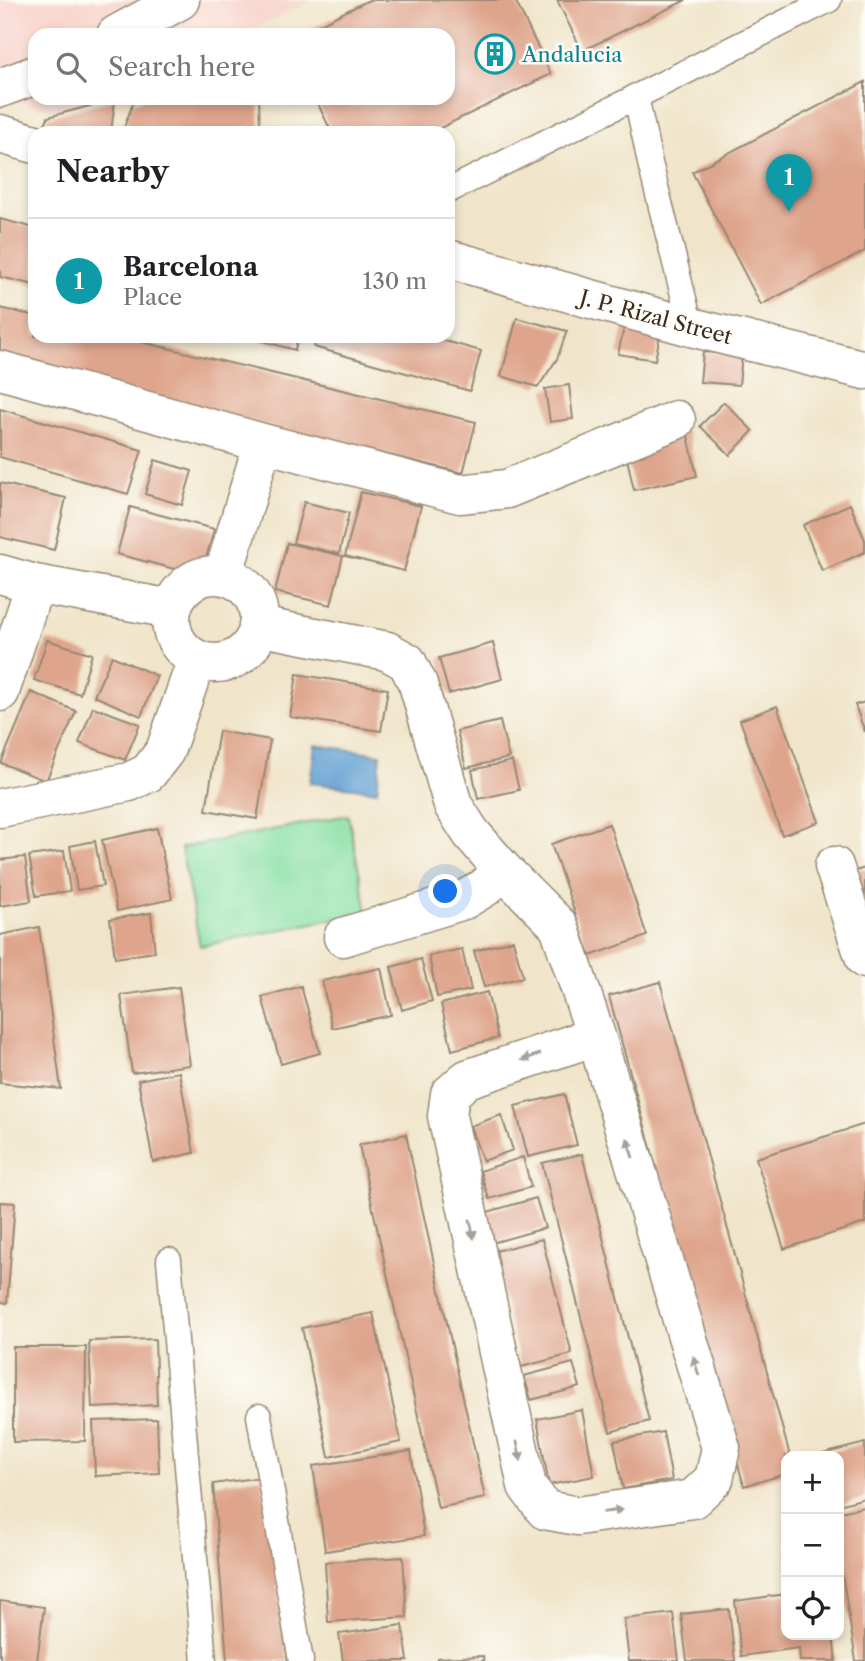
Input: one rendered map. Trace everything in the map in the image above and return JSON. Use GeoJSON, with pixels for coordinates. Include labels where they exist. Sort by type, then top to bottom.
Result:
{"type":"FeatureCollection","features":[{"type":"Feature","properties":{"kind":"street"},"geometry":{"type":"LineString","coordinates":[[129,28],[180,0]]}},
{"type":"Feature","properties":{"kind":"street"},"geometry":{"type":"LineString","coordinates":[[0,88],[28,78]]}},
{"type":"Feature","properties":{"kind":"street"},"geometry":{"type":"LineString","coordinates":[[0,134],[28,142]]}},
{"type":"Feature","properties":{"kind":"street","name":"J. P. Rizal Street"},"geometry":{"type":"LineString","coordinates":[[455,261],[691,327],[865,370]]}},
{"type":"Feature","properties":{"kind":"street"},"geometry":{"type":"LineString","coordinates":[[0,370],[460,494],[507,489],[676,420]]}},
{"type":"Feature","properties":{"kind":"street"},"geometry":{"type":"LineString","coordinates":[[223,576],[263,443]]}},
{"type":"Feature","properties":{"kind":"street"},"geometry":{"type":"LineString","coordinates":[[210,575],[223,576],[236,580],[255,599],[258,626],[254,639],[246,650],[223,662],[197,659],[184,651],[176,639],[171,624],[172,609],[186,586],[210,575]]}},
{"type":"Feature","properties":{"kind":"street"},"geometry":{"type":"LineString","coordinates":[[0,692],[17,580],[172,609]]}},
{"type":"Feature","properties":{"kind":"street"},"geometry":{"type":"LineString","coordinates":[[258,626],[387,651],[407,662],[418,684],[453,805],[471,833],[504,871],[559,926],[596,1036],[722,1448],[714,1479],[693,1499],[578,1516],[545,1510],[527,1486],[447,1116],[450,1094],[467,1079],[596,1036]]}},
{"type":"Feature","properties":{"kind":"street"},"geometry":{"type":"LineString","coordinates":[[0,808],[129,782],[148,773],[165,751],[197,659]]}},
{"type":"Feature","properties":{"kind":"street"},"geometry":{"type":"LineString","coordinates":[[834,866],[865,959]]}},
{"type":"Feature","properties":{"kind":"street"},"geometry":{"type":"LineString","coordinates":[[343,937],[464,900],[504,871]]}},
{"type":"Feature","properties":{"kind":"lane"},"geometry":{"type":"LineString","coordinates":[[455,187],[830,0]]}},
{"type":"Feature","properties":{"kind":"lane"},"geometry":{"type":"LineString","coordinates":[[636,96],[691,327]]}},
{"type":"Feature","properties":{"kind":"lane"},"geometry":{"type":"LineString","coordinates":[[169,1260],[204,1661]]}},
{"type":"Feature","properties":{"kind":"lane"},"geometry":{"type":"LineString","coordinates":[[259,1416],[301,1661]]}},
{"type":"Feature","properties":{"kind":"shaded area"},"geometry":{"type":"Polygon","coordinates":[[[0,0],[313,0],[255,28],[28,28],[28,104],[0,99],[0,0]]]}},
{"type":"Feature","properties":{"kind":"shaded area"},"geometry":{"type":"Polygon","coordinates":[[[31,105],[68,105],[56,110],[31,105]]]}},
{"type":"Feature","properties":{"kind":"green space"},"geometry":{"type":"Polygon","coordinates":[[[348,815],[367,912],[200,946],[181,848],[348,815]]]}},
{"type":"Feature","properties":{"kind":"water"},"geometry":{"type":"Polygon","coordinates":[[[315,745],[381,754],[377,791],[310,783],[315,745]]]}},
{"type":"Feature","properties":{"kind":"building","name":"Andalucia"},"geometry":{"type":"Polygon","coordinates":[[[369,0],[515,0],[551,74],[444,126],[329,126],[318,105],[455,105],[455,28],[312,28],[369,0]]]}},
{"type":"Feature","properties":{"kind":"building"},"geometry":{"type":"Polygon","coordinates":[[[557,0],[686,0],[582,51],[557,0]]]}},
{"type":"Feature","properties":{"kind":"building"},"geometry":{"type":"Polygon","coordinates":[[[865,82],[865,251],[761,305],[692,172],[865,82]]]}},
{"type":"Feature","properties":{"kind":"building"},"geometry":{"type":"Polygon","coordinates":[[[93,105],[114,105],[112,126],[44,126],[48,117],[93,105]]]}},
{"type":"Feature","properties":{"kind":"building"},"geometry":{"type":"Polygon","coordinates":[[[132,105],[259,105],[260,126],[125,126],[132,105]]]}},
{"type":"Feature","properties":{"kind":"building"},"geometry":{"type":"Polygon","coordinates":[[[0,219],[28,226],[28,283],[0,277],[0,219]]]}},
{"type":"Feature","properties":{"kind":"building"},"geometry":{"type":"Polygon","coordinates":[[[0,308],[28,314],[28,343],[146,343],[476,422],[463,473],[0,361],[0,308]]]}},
{"type":"Feature","properties":{"kind":"building"},"geometry":{"type":"Polygon","coordinates":[[[517,318],[567,331],[557,359],[538,387],[501,376],[517,318]]]}},
{"type":"Feature","properties":{"kind":"building"},"geometry":{"type":"Polygon","coordinates":[[[624,328],[660,335],[655,360],[618,354],[624,328]]]}},
{"type":"Feature","properties":{"kind":"building"},"geometry":{"type":"Polygon","coordinates":[[[270,343],[296,343],[295,350],[270,343]]]}},
{"type":"Feature","properties":{"kind":"building"},"geometry":{"type":"Polygon","coordinates":[[[315,343],[452,343],[481,351],[470,391],[314,347],[315,343]]]}},
{"type":"Feature","properties":{"kind":"building"},"geometry":{"type":"Polygon","coordinates":[[[703,352],[742,355],[739,385],[700,382],[703,352]]]}},
{"type":"Feature","properties":{"kind":"building"},"geometry":{"type":"Polygon","coordinates":[[[569,385],[573,419],[550,422],[545,389],[569,385]]]}},
{"type":"Feature","properties":{"kind":"building"},"geometry":{"type":"Polygon","coordinates":[[[724,402],[753,431],[730,455],[700,426],[724,402]]]}},
{"type":"Feature","properties":{"kind":"building"},"geometry":{"type":"Polygon","coordinates":[[[0,409],[142,450],[128,494],[0,457],[0,409]]]}},
{"type":"Feature","properties":{"kind":"building"},"geometry":{"type":"Polygon","coordinates":[[[687,431],[697,476],[634,490],[624,445],[687,431]]]}},
{"type":"Feature","properties":{"kind":"building"},"geometry":{"type":"Polygon","coordinates":[[[155,460],[192,471],[182,505],[145,494],[155,460]]]}},
{"type":"Feature","properties":{"kind":"building"},"geometry":{"type":"Polygon","coordinates":[[[0,483],[66,498],[54,550],[0,537],[0,483]]]}},
{"type":"Feature","properties":{"kind":"building"},"geometry":{"type":"Polygon","coordinates":[[[361,492],[421,506],[404,571],[345,556],[361,492]]]}},
{"type":"Feature","properties":{"kind":"building"},"geometry":{"type":"Polygon","coordinates":[[[304,502],[349,513],[339,554],[293,543],[304,502]]]}},
{"type":"Feature","properties":{"kind":"building"},"geometry":{"type":"Polygon","coordinates":[[[850,504],[865,540],[865,552],[822,571],[803,525],[850,504]]]}},
{"type":"Feature","properties":{"kind":"building"},"geometry":{"type":"Polygon","coordinates":[[[130,507],[214,529],[201,576],[117,554],[130,507]]]}},
{"type":"Feature","properties":{"kind":"building"},"geometry":{"type":"Polygon","coordinates":[[[287,543],[343,556],[331,605],[275,592],[287,543]]]}},
{"type":"Feature","properties":{"kind":"building"},"geometry":{"type":"Polygon","coordinates":[[[47,640],[92,654],[80,694],[34,680],[47,640]]]}},
{"type":"Feature","properties":{"kind":"building"},"geometry":{"type":"Polygon","coordinates":[[[493,643],[502,679],[449,694],[439,658],[493,643]]]}},
{"type":"Feature","properties":{"kind":"building"},"geometry":{"type":"Polygon","coordinates":[[[112,656],[157,676],[141,716],[94,696],[112,656]]]}},
{"type":"Feature","properties":{"kind":"building"},"geometry":{"type":"Polygon","coordinates":[[[297,674],[388,689],[381,731],[290,717],[297,674]]]}},
{"type":"Feature","properties":{"kind":"building"},"geometry":{"type":"Polygon","coordinates":[[[31,692],[76,711],[46,781],[1,763],[31,692]]]}},
{"type":"Feature","properties":{"kind":"building"},"geometry":{"type":"Polygon","coordinates":[[[865,702],[865,732],[855,705],[865,702]]]}},
{"type":"Feature","properties":{"kind":"building"},"geometry":{"type":"Polygon","coordinates":[[[777,706],[819,822],[782,835],[740,720],[777,706]]]}},
{"type":"Feature","properties":{"kind":"building"},"geometry":{"type":"Polygon","coordinates":[[[93,707],[140,724],[125,760],[79,743],[93,707]]]}},
{"type":"Feature","properties":{"kind":"building"},"geometry":{"type":"Polygon","coordinates":[[[500,721],[509,758],[466,768],[457,731],[500,721]]]}},
{"type":"Feature","properties":{"kind":"building"},"geometry":{"type":"Polygon","coordinates":[[[219,731],[270,740],[257,819],[206,810],[219,731]]]}},
{"type":"Feature","properties":{"kind":"building"},"geometry":{"type":"Polygon","coordinates":[[[512,761],[519,790],[478,799],[472,770],[512,761]]]}},
{"type":"Feature","properties":{"kind":"building"},"geometry":{"type":"Polygon","coordinates":[[[609,824],[647,936],[590,956],[551,844],[609,824]]]}},
{"type":"Feature","properties":{"kind":"building"},"geometry":{"type":"Polygon","coordinates":[[[157,828],[172,899],[117,911],[102,840],[157,828]]]}},
{"type":"Feature","properties":{"kind":"building"},"geometry":{"type":"Polygon","coordinates":[[[95,841],[103,886],[77,890],[70,846],[95,841]]]}},
{"type":"Feature","properties":{"kind":"building"},"geometry":{"type":"Polygon","coordinates":[[[64,851],[70,891],[36,896],[29,856],[64,851]]]}},
{"type":"Feature","properties":{"kind":"building"},"geometry":{"type":"Polygon","coordinates":[[[25,857],[31,901],[0,906],[0,860],[25,857]]]}},
{"type":"Feature","properties":{"kind":"building"},"geometry":{"type":"Polygon","coordinates":[[[865,868],[865,902],[855,871],[865,868]]]}},
{"type":"Feature","properties":{"kind":"building"},"geometry":{"type":"Polygon","coordinates":[[[151,913],[155,952],[115,958],[110,919],[151,913]]]}},
{"type":"Feature","properties":{"kind":"building"},"geometry":{"type":"Polygon","coordinates":[[[39,927],[61,1089],[0,1083],[0,935],[39,927]]]}},
{"type":"Feature","properties":{"kind":"building"},"geometry":{"type":"Polygon","coordinates":[[[513,940],[523,977],[484,987],[474,951],[513,940]]]}},
{"type":"Feature","properties":{"kind":"building"},"geometry":{"type":"Polygon","coordinates":[[[462,949],[471,990],[437,997],[429,956],[462,949]]]}},
{"type":"Feature","properties":{"kind":"building"},"geometry":{"type":"Polygon","coordinates":[[[421,959],[432,1001],[402,1010],[391,967],[421,959]]]}},
{"type":"Feature","properties":{"kind":"building"},"geometry":{"type":"Polygon","coordinates":[[[381,968],[391,1015],[332,1028],[322,981],[381,968]]]}},
{"type":"Feature","properties":{"kind":"building"},"geometry":{"type":"Polygon","coordinates":[[[660,982],[789,1451],[781,1451],[781,1475],[744,1486],[609,996],[660,982]]]}},
{"type":"Feature","properties":{"kind":"building"},"geometry":{"type":"Polygon","coordinates":[[[301,986],[320,1053],[281,1064],[262,997],[301,986]]]}},
{"type":"Feature","properties":{"kind":"building"},"geometry":{"type":"Polygon","coordinates":[[[179,987],[190,1065],[132,1073],[121,995],[179,987]]]}},
{"type":"Feature","properties":{"kind":"building"},"geometry":{"type":"Polygon","coordinates":[[[487,992],[498,1038],[452,1050],[441,1004],[487,992]]]}},
{"type":"Feature","properties":{"kind":"building"},"geometry":{"type":"Polygon","coordinates":[[[179,1072],[194,1153],[153,1162],[138,1080],[179,1072]]]}},
{"type":"Feature","properties":{"kind":"building"},"geometry":{"type":"Polygon","coordinates":[[[564,1094],[577,1145],[528,1157],[515,1106],[564,1094]]]}},
{"type":"Feature","properties":{"kind":"building"},"geometry":{"type":"Polygon","coordinates":[[[501,1115],[513,1150],[483,1161],[470,1126],[501,1115]]]}},
{"type":"Feature","properties":{"kind":"building"},"geometry":{"type":"Polygon","coordinates":[[[865,1124],[865,1223],[784,1249],[756,1158],[865,1124]]]}},
{"type":"Feature","properties":{"kind":"building"},"geometry":{"type":"Polygon","coordinates":[[[406,1134],[485,1498],[438,1508],[359,1145],[406,1134]]]}},
{"type":"Feature","properties":{"kind":"building"},"geometry":{"type":"Polygon","coordinates":[[[582,1154],[649,1421],[610,1432],[542,1163],[582,1154]]]}},
{"type":"Feature","properties":{"kind":"building"},"geometry":{"type":"Polygon","coordinates":[[[523,1157],[531,1187],[489,1199],[480,1171],[523,1157]]]}},
{"type":"Feature","properties":{"kind":"building"},"geometry":{"type":"Polygon","coordinates":[[[536,1198],[545,1228],[492,1243],[484,1213],[536,1198]]]}},
{"type":"Feature","properties":{"kind":"building"},"geometry":{"type":"Polygon","coordinates":[[[0,1202],[15,1203],[7,1303],[0,1302],[0,1202]]]}},
{"type":"Feature","properties":{"kind":"building"},"geometry":{"type":"Polygon","coordinates":[[[542,1239],[572,1354],[521,1367],[492,1252],[542,1239]]]}},
{"type":"Feature","properties":{"kind":"building"},"geometry":{"type":"Polygon","coordinates":[[[373,1313],[401,1442],[329,1457],[302,1328],[373,1313]]]}},
{"type":"Feature","properties":{"kind":"building"},"geometry":{"type":"Polygon","coordinates":[[[155,1339],[157,1405],[92,1408],[89,1341],[155,1339]]]}},
{"type":"Feature","properties":{"kind":"building"},"geometry":{"type":"Polygon","coordinates":[[[13,1347],[86,1347],[85,1441],[13,1442],[13,1347]]]}},
{"type":"Feature","properties":{"kind":"building"},"geometry":{"type":"Polygon","coordinates":[[[573,1363],[580,1387],[531,1400],[524,1376],[573,1363]]]}},
{"type":"Feature","properties":{"kind":"building"},"geometry":{"type":"Polygon","coordinates":[[[582,1410],[594,1476],[549,1485],[537,1419],[582,1410]]]}},
{"type":"Feature","properties":{"kind":"building"},"geometry":{"type":"Polygon","coordinates":[[[157,1419],[159,1473],[95,1476],[93,1421],[157,1419]]]}},
{"type":"Feature","properties":{"kind":"building"},"geometry":{"type":"Polygon","coordinates":[[[663,1432],[672,1480],[623,1489],[614,1441],[663,1432]]]}},
{"type":"Feature","properties":{"kind":"building"},"geometry":{"type":"Polygon","coordinates":[[[865,1443],[865,1498],[844,1504],[844,1451],[834,1451],[865,1443]]]}},
{"type":"Feature","properties":{"kind":"building"},"geometry":{"type":"Polygon","coordinates":[[[411,1451],[424,1536],[325,1551],[313,1466],[411,1451]]]}},
{"type":"Feature","properties":{"kind":"building"},"geometry":{"type":"Polygon","coordinates":[[[262,1477],[288,1661],[227,1661],[213,1484],[262,1477]]]}},
{"type":"Feature","properties":{"kind":"building"},"geometry":{"type":"Polygon","coordinates":[[[865,1507],[865,1661],[856,1661],[844,1586],[844,1511],[865,1507]]]}},
{"type":"Feature","properties":{"kind":"building"},"geometry":{"type":"Polygon","coordinates":[[[403,1557],[407,1617],[328,1622],[325,1562],[403,1557]]]}},
{"type":"Feature","properties":{"kind":"building"},"geometry":{"type":"Polygon","coordinates":[[[781,1595],[781,1640],[834,1640],[836,1661],[800,1661],[799,1648],[741,1656],[735,1601],[781,1595]]]}},
{"type":"Feature","properties":{"kind":"building"},"geometry":{"type":"Polygon","coordinates":[[[0,1601],[44,1607],[37,1661],[0,1661],[0,1601]]]}},
{"type":"Feature","properties":{"kind":"building"},"geometry":{"type":"Polygon","coordinates":[[[729,1609],[735,1661],[687,1661],[681,1614],[729,1609]]]}},
{"type":"Feature","properties":{"kind":"building"},"geometry":{"type":"Polygon","coordinates":[[[673,1613],[679,1661],[629,1661],[624,1619],[673,1613]]]}},
{"type":"Feature","properties":{"kind":"building"},"geometry":{"type":"Polygon","coordinates":[[[403,1625],[408,1661],[343,1661],[339,1634],[403,1625]]]}},
{"type":"Feature","properties":{"kind":"building"},"geometry":{"type":"Polygon","coordinates":[[[483,1656],[484,1661],[437,1661],[437,1658],[483,1656]]]}},
{"type":"Feature","properties":{"kind":"place","name":"Andalucia"},"geometry":{"type":"Point","coordinates":[495,54]}},
{"type":"Feature","properties":{"kind":"place","name":"Barcelona"},"geometry":{"type":"Point","coordinates":[789,212]}}]}
